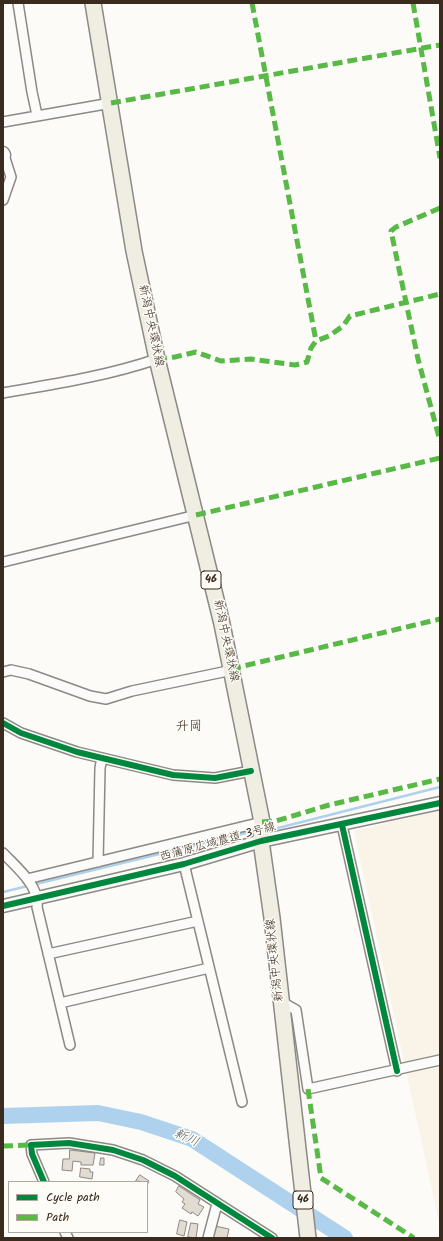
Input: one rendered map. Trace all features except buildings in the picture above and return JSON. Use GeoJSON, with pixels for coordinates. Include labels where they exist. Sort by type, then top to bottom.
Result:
{"type":"FeatureCollection","features":[{"type":"Feature","properties":{"kind":"main road","name":"新潟中央環状線"},"geometry":{"type":"LineString","coordinates":[[93,3],[111,103],[134,251],[157,359],[196,515],[231,669],[262,822],[261,842],[272,918],[280,1001],[308,1238]]}},
{"type":"Feature","properties":{"kind":"street"},"geometry":{"type":"LineString","coordinates":[[18,3],[32,92],[38,115]]}},
{"type":"Feature","properties":{"kind":"street"},"geometry":{"type":"LineString","coordinates":[[3,122],[111,103]]}},
{"type":"Feature","properties":{"kind":"street"},"geometry":{"type":"LineString","coordinates":[[3,155],[12,177],[3,200]]}},
{"type":"Feature","properties":{"kind":"street"},"geometry":{"type":"LineString","coordinates":[[3,393],[132,368],[157,359]]}},
{"type":"Feature","properties":{"kind":"street"},"geometry":{"type":"LineString","coordinates":[[3,562],[196,515]]}},
{"type":"Feature","properties":{"kind":"street"},"geometry":{"type":"LineString","coordinates":[[3,672],[11,670],[29,674],[90,696],[106,699],[132,691],[231,669]]}},
{"type":"Feature","properties":{"kind":"street"},"geometry":{"type":"LineString","coordinates":[[3,723],[21,733],[70,750],[173,775],[215,778],[251,771]]}},
{"type":"Feature","properties":{"kind":"street"},"geometry":{"type":"LineString","coordinates":[[98,862],[100,768],[102,758]]}},
{"type":"Feature","properties":{"kind":"street","name":"西蒲原広域農道 3号線"},"geometry":{"type":"LineString","coordinates":[[3,906],[184,864],[261,842],[440,803]]}},
{"type":"Feature","properties":{"kind":"street"},"geometry":{"type":"LineString","coordinates":[[27,879],[247,827],[262,822]]}},
{"type":"Feature","properties":{"kind":"street"},"geometry":{"type":"LineString","coordinates":[[342,825],[397,1071]]}},
{"type":"Feature","properties":{"kind":"street"},"geometry":{"type":"LineString","coordinates":[[3,853],[27,879],[38,898],[37,907],[70,1045]]}},
{"type":"Feature","properties":{"kind":"street"},"geometry":{"type":"LineString","coordinates":[[184,864],[242,1102]]}},
{"type":"Feature","properties":{"kind":"street"},"geometry":{"type":"LineString","coordinates":[[48,954],[198,921]]}},
{"type":"Feature","properties":{"kind":"street"},"geometry":{"type":"LineString","coordinates":[[60,1003],[209,968]]}},
{"type":"Feature","properties":{"kind":"street"},"geometry":{"type":"LineString","coordinates":[[280,1001],[296,1010],[308,1089],[397,1071],[440,1060]]}},
{"type":"Feature","properties":{"kind":"street"},"geometry":{"type":"LineString","coordinates":[[44,1181],[32,1154],[32,1145],[68,1143],[113,1150],[143,1160],[175,1176],[272,1238]]}},
{"type":"Feature","properties":{"kind":"street"},"geometry":{"type":"LineString","coordinates":[[208,1238],[217,1204]]}},
{"type":"Feature","properties":{"kind":"shaded area"},"geometry":{"type":"Polygon","coordinates":[[[440,810],[440,1227],[354,831],[440,810]]]}},
{"type":"Feature","properties":{"kind":"waterway"},"geometry":{"type":"LineString","coordinates":[[278,828],[440,787]]}},
{"type":"Feature","properties":{"kind":"waterway"},"geometry":{"type":"LineString","coordinates":[[3,892],[250,832]]}},
{"type":"Feature","properties":{"kind":"waterway","name":"新川"},"geometry":{"type":"LineString","coordinates":[[3,1116],[98,1113],[141,1122],[192,1139],[345,1238]]}},
{"type":"Feature","properties":{"kind":"marked path"},"geometry":{"type":"LineString","coordinates":[[252,3],[316,341]]}},
{"type":"Feature","properties":{"kind":"marked path"},"geometry":{"type":"LineString","coordinates":[[413,3],[440,158]]}},
{"type":"Feature","properties":{"kind":"marked path"},"geometry":{"type":"LineString","coordinates":[[111,103],[440,45]]}},
{"type":"Feature","properties":{"kind":"marked path"},"geometry":{"type":"LineString","coordinates":[[440,208],[396,227],[391,231],[418,359],[440,441]]}},
{"type":"Feature","properties":{"kind":"marked path"},"geometry":{"type":"LineString","coordinates":[[157,359],[175,357],[196,352],[221,361],[251,359],[295,365],[307,362],[311,348],[316,341],[329,336],[343,326],[350,316],[440,294]]}},
{"type":"Feature","properties":{"kind":"marked path"},"geometry":{"type":"LineString","coordinates":[[196,515],[440,458]]}},
{"type":"Feature","properties":{"kind":"marked path"},"geometry":{"type":"LineString","coordinates":[[231,669],[440,619]]}},
{"type":"Feature","properties":{"kind":"marked path"},"geometry":{"type":"LineString","coordinates":[[262,822],[276,821],[329,805],[440,779]]}},
{"type":"Feature","properties":{"kind":"marked path"},"geometry":{"type":"LineString","coordinates":[[308,1089],[321,1178],[414,1238]]}},
{"type":"Feature","properties":{"kind":"marked path"},"geometry":{"type":"LineString","coordinates":[[3,1146],[31,1145]]}},
{"type":"Feature","properties":{"kind":"cycle path"},"geometry":{"type":"LineString","coordinates":[[3,723],[21,733],[77,752],[173,775],[215,778],[251,771]]}},
{"type":"Feature","properties":{"kind":"cycle path"},"geometry":{"type":"LineString","coordinates":[[3,906],[184,864],[261,841],[440,803]]}},
{"type":"Feature","properties":{"kind":"cycle path"},"geometry":{"type":"LineString","coordinates":[[342,825],[397,1071]]}},
{"type":"Feature","properties":{"kind":"cycle path"},"geometry":{"type":"LineString","coordinates":[[44,1181],[32,1154],[31,1145],[69,1143],[113,1150],[143,1160],[175,1176],[272,1238]]}},
{"type":"Feature","properties":{"kind":"district","name":"升岡"},"geometry":{"type":"Point","coordinates":[189,728]}}]}
